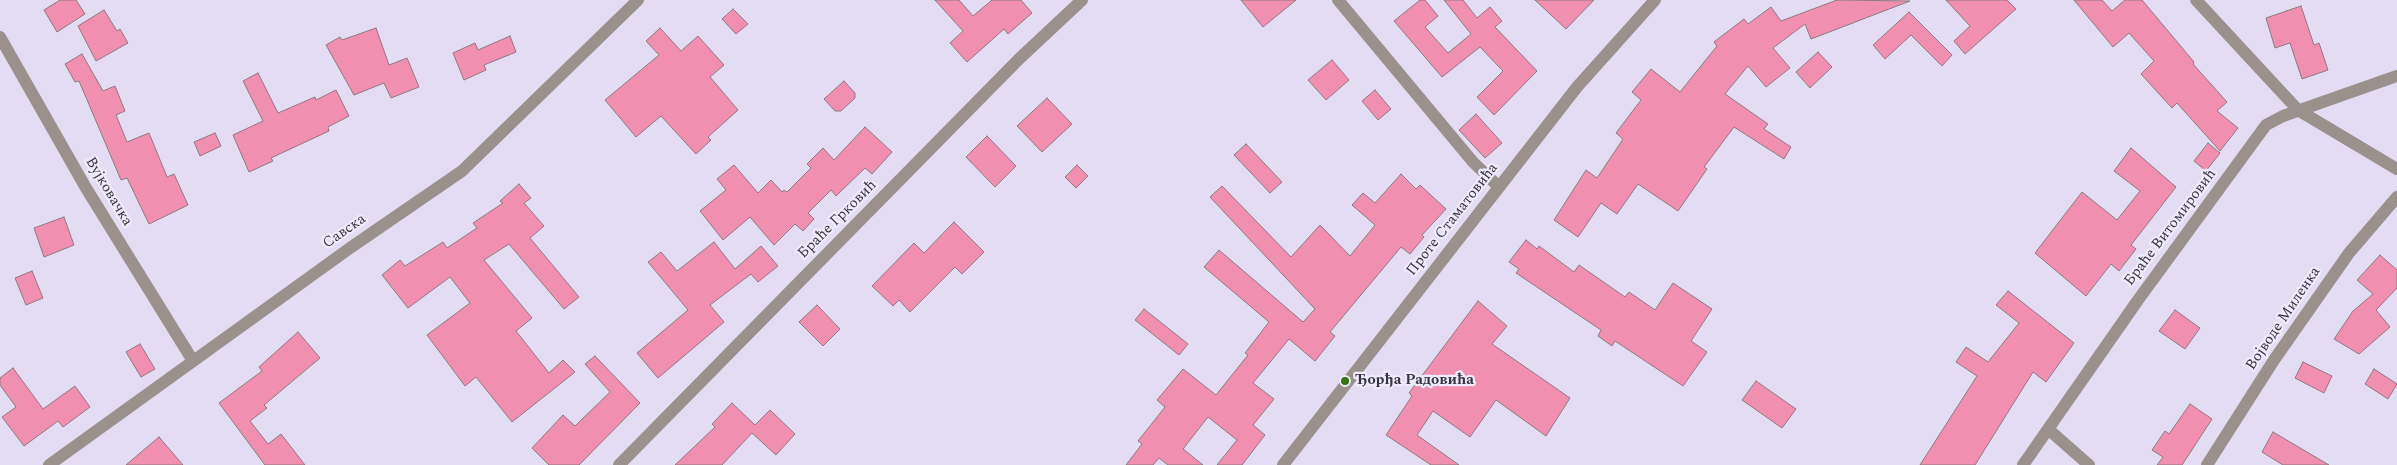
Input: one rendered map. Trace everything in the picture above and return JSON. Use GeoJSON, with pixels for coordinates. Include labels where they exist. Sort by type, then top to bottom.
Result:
{"type":"FeatureCollection","features":[{"type":"Feature","properties":{"kind":"street","name":"Савска"},"geometry":{"type":"LineString","coordinates":[[49,465],[350,248],[462,171],[638,0]]}},
{"type":"Feature","properties":{"kind":"street","name":"Браће Грковић"},"geometry":{"type":"LineString","coordinates":[[619,465],[1019,59],[1082,0]]}},
{"type":"Feature","properties":{"kind":"street"},"geometry":{"type":"LineString","coordinates":[[1338,0],[1473,162],[1499,187]]}},
{"type":"Feature","properties":{"kind":"street","name":"Проте Стаматовића"},"geometry":{"type":"LineString","coordinates":[[1282,465],[1577,87],[1655,0]]}},
{"type":"Feature","properties":{"kind":"street"},"geometry":{"type":"LineString","coordinates":[[2196,0],[2298,110],[2397,169]]}},
{"type":"Feature","properties":{"kind":"street","name":"Вујковачка"},"geometry":{"type":"LineString","coordinates":[[0,37],[86,188],[193,361]]}},
{"type":"Feature","properties":{"kind":"street","name":"Браће Витомировић"},"geometry":{"type":"LineString","coordinates":[[2023,465],[2138,300],[2266,125],[2298,110],[2397,76]]}},
{"type":"Feature","properties":{"kind":"street","name":"Војводе Миленка"},"geometry":{"type":"LineString","coordinates":[[2208,465],[2274,360],[2349,253],[2397,197]]}},
{"type":"Feature","properties":{"kind":"street"},"geometry":{"type":"LineString","coordinates":[[2048,429],[2089,465]]}},
{"type":"Feature","properties":{"kind":"building"},"geometry":{"type":"Polygon","coordinates":[[[60,0],[76,0],[85,14],[57,32],[44,10],[60,0]]]}},
{"type":"Feature","properties":{"kind":"building"},"geometry":{"type":"Polygon","coordinates":[[[935,0],[959,0],[973,16],[992,0],[1021,0],[1032,13],[1008,34],[1004,29],[967,62],[950,43],[963,31],[935,0]]]}},
{"type":"Feature","properties":{"kind":"building"},"geometry":{"type":"Polygon","coordinates":[[[1241,0],[1296,0],[1263,27],[1241,0]]]}},
{"type":"Feature","properties":{"kind":"building"},"geometry":{"type":"Polygon","coordinates":[[[1420,0],[1425,0],[1438,16],[1425,27],[1448,53],[1471,34],[1444,0],[1463,0],[1477,18],[1490,7],[1502,21],[1495,27],[1537,71],[1494,115],[1477,97],[1503,71],[1480,47],[1442,77],[1394,21],[1420,0]]]}},
{"type":"Feature","properties":{"kind":"building"},"geometry":{"type":"Polygon","coordinates":[[[1535,0],[1594,0],[1566,29],[1535,0]]]}},
{"type":"Feature","properties":{"kind":"building"},"geometry":{"type":"Polygon","coordinates":[[[1837,0],[1910,1],[1811,39],[1805,24],[1773,48],[1790,68],[1766,87],[1748,66],[1725,94],[1768,124],[1764,129],[1791,147],[1784,159],[1734,127],[1704,167],[1707,169],[1678,211],[1638,184],[1617,214],[1601,203],[1578,237],[1554,220],[1586,170],[1597,178],[1623,139],[1616,133],[1641,100],[1632,92],[1651,69],[1680,92],[1717,46],[1714,42],[1744,19],[1748,24],[1771,7],[1781,21],[1837,0]]]}},
{"type":"Feature","properties":{"kind":"building"},"geometry":{"type":"Polygon","coordinates":[[[1946,0],[2007,0],[2016,9],[1965,54],[1954,41],[1970,26],[1946,0]]]}},
{"type":"Feature","properties":{"kind":"building"},"geometry":{"type":"Polygon","coordinates":[[[2074,0],[2102,0],[2112,11],[2125,0],[2142,0],[2194,62],[2193,64],[2227,102],[2217,111],[2238,128],[2220,151],[2177,103],[2172,108],[2141,74],[2154,61],[2129,33],[2113,47],[2074,0]]]}},
{"type":"Feature","properties":{"kind":"building"},"geometry":{"type":"Polygon","coordinates":[[[2301,6],[2314,45],[2319,43],[2328,70],[2302,79],[2290,43],[2275,48],[2266,18],[2301,6]]]}},
{"type":"Feature","properties":{"kind":"building"},"geometry":{"type":"Polygon","coordinates":[[[733,9],[748,24],[736,34],[722,19],[733,9]]]}},
{"type":"Feature","properties":{"kind":"building"},"geometry":{"type":"Polygon","coordinates":[[[104,10],[117,31],[120,29],[128,43],[96,61],[78,26],[104,10]]]}},
{"type":"Feature","properties":{"kind":"building"},"geometry":{"type":"Polygon","coordinates":[[[1909,12],[1952,55],[1942,66],[1911,35],[1885,59],[1873,45],[1909,12]]]}},
{"type":"Feature","properties":{"kind":"building"},"geometry":{"type":"Polygon","coordinates":[[[376,28],[389,65],[407,58],[419,87],[391,98],[384,83],[354,95],[326,45],[340,37],[342,40],[376,28]]]}},
{"type":"Feature","properties":{"kind":"building"},"geometry":{"type":"Polygon","coordinates":[[[660,28],[681,51],[698,36],[724,65],[710,77],[738,110],[708,137],[711,140],[696,154],[661,116],[636,137],[605,100],[659,55],[646,41],[660,28]]]}},
{"type":"Feature","properties":{"kind":"building"},"geometry":{"type":"Polygon","coordinates":[[[510,36],[516,52],[484,65],[486,70],[464,80],[453,53],[475,43],[478,50],[510,36]]]}},
{"type":"Feature","properties":{"kind":"building"},"geometry":{"type":"Polygon","coordinates":[[[1818,52],[1832,67],[1810,88],[1796,72],[1818,52]]]}},
{"type":"Feature","properties":{"kind":"building"},"geometry":{"type":"Polygon","coordinates":[[[82,54],[103,91],[115,86],[125,111],[116,115],[127,142],[149,133],[167,177],[174,174],[188,205],[149,224],[127,178],[121,180],[79,81],[75,82],[65,64],[82,54]]]}},
{"type":"Feature","properties":{"kind":"building"},"geometry":{"type":"Polygon","coordinates":[[[1332,60],[1349,80],[1326,100],[1308,80],[1332,60]]]}},
{"type":"Feature","properties":{"kind":"building"},"geometry":{"type":"Polygon","coordinates":[[[258,73],[278,113],[315,97],[316,100],[336,90],[349,116],[328,127],[329,131],[271,158],[273,161],[249,172],[233,135],[263,121],[243,81],[258,73]]]}},
{"type":"Feature","properties":{"kind":"building"},"geometry":{"type":"Polygon","coordinates":[[[844,81],[855,93],[855,98],[841,111],[835,111],[824,99],[844,81]]]}},
{"type":"Feature","properties":{"kind":"building"},"geometry":{"type":"Polygon","coordinates":[[[1375,90],[1391,109],[1378,120],[1362,101],[1375,90]]]}},
{"type":"Feature","properties":{"kind":"building"},"geometry":{"type":"Polygon","coordinates":[[[1047,98],[1072,124],[1042,152],[1017,126],[1047,98]]]}},
{"type":"Feature","properties":{"kind":"building"},"geometry":{"type":"Polygon","coordinates":[[[1476,114],[1502,143],[1485,158],[1459,130],[1476,114]]]}},
{"type":"Feature","properties":{"kind":"building"},"geometry":{"type":"Polygon","coordinates":[[[865,127],[892,152],[872,174],[865,168],[836,196],[831,190],[808,213],[814,219],[803,231],[795,224],[774,245],[750,217],[723,240],[700,211],[726,190],[717,179],[734,165],[758,193],[771,180],[782,192],[784,190],[787,192],[811,168],[807,164],[823,148],[834,160],[865,127]]]}},
{"type":"Feature","properties":{"kind":"building"},"geometry":{"type":"Polygon","coordinates":[[[215,133],[221,146],[200,156],[194,142],[215,133]]]}},
{"type":"Feature","properties":{"kind":"building"},"geometry":{"type":"Polygon","coordinates":[[[987,136],[1016,166],[995,187],[966,157],[987,136]]]}},
{"type":"Feature","properties":{"kind":"building"},"geometry":{"type":"Polygon","coordinates":[[[2208,143],[2220,153],[2206,171],[2194,161],[2208,143]]]}},
{"type":"Feature","properties":{"kind":"building"},"geometry":{"type":"Polygon","coordinates":[[[1246,144],[1282,182],[1270,193],[1234,155],[1246,144]]]}},
{"type":"Feature","properties":{"kind":"building"},"geometry":{"type":"Polygon","coordinates":[[[2131,148],[2176,187],[2131,245],[2136,249],[2119,271],[2111,264],[2086,296],[2035,253],[2082,192],[2117,220],[2140,191],[2114,171],[2131,148]]]}},
{"type":"Feature","properties":{"kind":"building"},"geometry":{"type":"Polygon","coordinates":[[[1077,165],[1088,176],[1076,188],[1065,177],[1077,165]]]}},
{"type":"Feature","properties":{"kind":"building"},"geometry":{"type":"Polygon","coordinates":[[[1401,174],[1416,189],[1420,185],[1446,209],[1422,235],[1424,237],[1410,254],[1401,247],[1330,332],[1335,336],[1315,361],[1289,339],[1253,383],[1274,399],[1253,425],[1265,435],[1242,465],[1217,465],[1237,440],[1208,417],[1183,449],[1203,465],[1168,465],[1159,458],[1153,465],[1126,465],[1142,444],[1138,441],[1165,407],[1157,400],[1183,369],[1216,395],[1248,355],[1245,353],[1269,322],[1204,267],[1219,250],[1303,322],[1315,309],[1210,197],[1222,186],[1291,257],[1320,225],[1350,256],[1375,225],[1352,205],[1363,193],[1375,203],[1401,174]]]}},
{"type":"Feature","properties":{"kind":"building"},"geometry":{"type":"Polygon","coordinates":[[[519,184],[531,198],[524,203],[544,226],[530,238],[579,297],[564,309],[509,244],[484,260],[532,318],[516,331],[549,373],[563,360],[575,372],[512,422],[476,377],[465,386],[427,335],[470,303],[450,277],[408,308],[382,275],[400,260],[405,266],[443,242],[447,248],[477,228],[473,223],[503,203],[500,201],[519,184]]]}},
{"type":"Feature","properties":{"kind":"building"},"geometry":{"type":"Polygon","coordinates":[[[64,217],[74,245],[44,257],[34,228],[64,217]]]}},
{"type":"Feature","properties":{"kind":"building"},"geometry":{"type":"Polygon","coordinates":[[[954,222],[984,252],[962,274],[955,267],[910,312],[899,300],[893,306],[872,286],[914,243],[924,253],[954,222]]]}},
{"type":"Feature","properties":{"kind":"building"},"geometry":{"type":"Polygon","coordinates":[[[1526,240],[1537,249],[1539,246],[1574,272],[1579,265],[1625,297],[1629,292],[1655,310],[1673,283],[1712,309],[1691,341],[1707,352],[1683,386],[1615,341],[1612,346],[1598,336],[1601,330],[1516,273],[1519,269],[1509,262],[1526,240]]]}},
{"type":"Feature","properties":{"kind":"building"},"geometry":{"type":"Polygon","coordinates":[[[714,242],[735,269],[761,246],[778,266],[758,282],[751,274],[710,305],[724,322],[658,378],[637,353],[688,310],[648,262],[661,252],[677,271],[714,242]]]}},
{"type":"Feature","properties":{"kind":"building"},"geometry":{"type":"Polygon","coordinates":[[[2380,255],[2397,270],[2397,288],[2376,310],[2390,327],[2359,354],[2334,339],[2353,311],[2373,294],[2357,280],[2380,255]]]}},
{"type":"Feature","properties":{"kind":"building"},"geometry":{"type":"Polygon","coordinates":[[[32,271],[43,298],[26,305],[15,278],[32,271]]]}},
{"type":"Feature","properties":{"kind":"building"},"geometry":{"type":"Polygon","coordinates":[[[2008,291],[2074,343],[2046,382],[2033,372],[1975,465],[1920,465],[1977,376],[1956,362],[1966,347],[1988,362],[2019,323],[1996,305],[2008,291]]]}},
{"type":"Feature","properties":{"kind":"building"},"geometry":{"type":"Polygon","coordinates":[[[1478,301],[1507,326],[1492,344],[1570,398],[1546,436],[1496,400],[1470,437],[1433,411],[1417,435],[1459,465],[1431,465],[1386,435],[1412,396],[1409,393],[1478,301]]]}},
{"type":"Feature","properties":{"kind":"building"},"geometry":{"type":"Polygon","coordinates":[[[817,305],[840,329],[823,346],[799,322],[817,305]]]}},
{"type":"Feature","properties":{"kind":"building"},"geometry":{"type":"Polygon","coordinates":[[[1144,309],[1188,344],[1179,355],[1135,320],[1144,309]]]}},
{"type":"Feature","properties":{"kind":"building"},"geometry":{"type":"Polygon","coordinates":[[[2175,310],[2200,328],[2185,349],[2159,331],[2175,310]]]}},
{"type":"Feature","properties":{"kind":"building"},"geometry":{"type":"Polygon","coordinates":[[[298,332],[320,358],[264,405],[267,408],[250,421],[268,444],[281,434],[305,465],[265,465],[219,403],[262,371],[259,367],[298,332]]]}},
{"type":"Feature","properties":{"kind":"building"},"geometry":{"type":"Polygon","coordinates":[[[140,344],[155,369],[141,377],[126,352],[140,344]]]}},
{"type":"Feature","properties":{"kind":"building"},"geometry":{"type":"Polygon","coordinates":[[[595,356],[640,403],[579,465],[549,465],[532,448],[563,415],[575,426],[610,392],[585,364],[595,356]]]}},
{"type":"Feature","properties":{"kind":"building"},"geometry":{"type":"Polygon","coordinates":[[[2303,362],[2332,376],[2324,393],[2295,378],[2303,362]]]}},
{"type":"Feature","properties":{"kind":"building"},"geometry":{"type":"Polygon","coordinates":[[[13,368],[43,409],[75,386],[90,407],[63,427],[58,421],[24,446],[2,417],[16,407],[0,385],[0,378],[13,368]]]}},
{"type":"Feature","properties":{"kind":"building"},"geometry":{"type":"Polygon","coordinates":[[[2374,369],[2397,384],[2388,399],[2365,384],[2374,369]]]}},
{"type":"Feature","properties":{"kind":"building"},"geometry":{"type":"Polygon","coordinates":[[[1756,381],[1796,409],[1782,428],[1742,400],[1756,381]]]}},
{"type":"Feature","properties":{"kind":"building"},"geometry":{"type":"Polygon","coordinates":[[[732,403],[755,425],[770,410],[795,434],[776,455],[752,433],[722,465],[675,465],[715,427],[712,424],[732,403]]]}},
{"type":"Feature","properties":{"kind":"building"},"geometry":{"type":"Polygon","coordinates":[[[2190,404],[2212,419],[2182,465],[2157,465],[2163,457],[2152,450],[2165,431],[2169,434],[2190,404]]]}},
{"type":"Feature","properties":{"kind":"building"},"geometry":{"type":"Polygon","coordinates":[[[2273,432],[2329,465],[2283,465],[2262,452],[2273,432]]]}},
{"type":"Feature","properties":{"kind":"building"},"geometry":{"type":"Polygon","coordinates":[[[159,437],[183,465],[126,465],[159,437]]]}},
{"type":"Feature","properties":{"kind":"place","name":"Ђорђа Радовића"},"geometry":{"type":"Point","coordinates":[1345,381]}}]}
